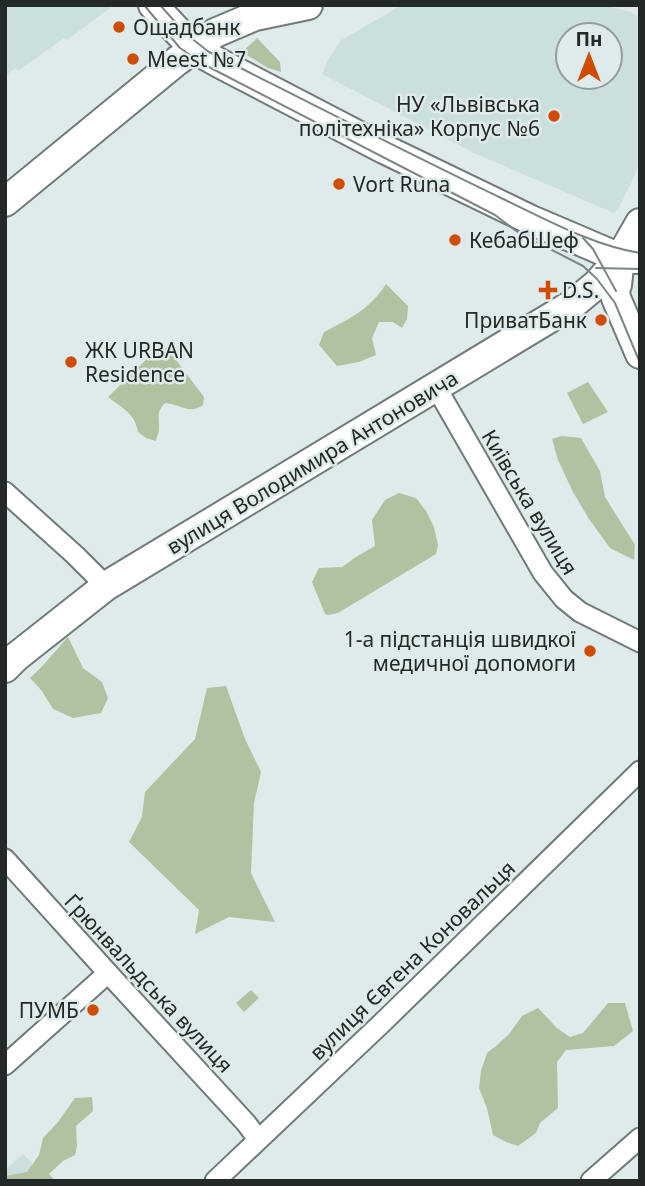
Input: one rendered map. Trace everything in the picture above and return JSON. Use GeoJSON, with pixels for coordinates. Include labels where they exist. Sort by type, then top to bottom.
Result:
{"type":"FeatureCollection","features":[{"type":"Feature","properties":{"kind":"main road"},"geometry":{"type":"LineString","coordinates":[[153,5],[194,49],[384,149],[531,220],[630,259]]}},
{"type":"Feature","properties":{"kind":"main road"},"geometry":{"type":"LineString","coordinates":[[5,202],[215,33],[255,16],[309,5]]}},
{"type":"Feature","properties":{"kind":"main road"},"geometry":{"type":"LineString","coordinates":[[640,223],[630,259],[615,289],[616,298],[640,354]]}},
{"type":"Feature","properties":{"kind":"main road","name":"вулиця Володимира Антоновича"},"geometry":{"type":"LineString","coordinates":[[5,668],[106,586],[573,304],[630,259]]}},
{"type":"Feature","properties":{"kind":"street","name":"Київська вулиця"},"geometry":{"type":"LineString","coordinates":[[436,387],[543,573],[564,599],[580,612],[640,642]]}},
{"type":"Feature","properties":{"kind":"street"},"geometry":{"type":"LineString","coordinates":[[5,492],[106,586]]}},
{"type":"Feature","properties":{"kind":"street","name":"вулиця Євгена Коновальця"},"geometry":{"type":"LineString","coordinates":[[215,1181],[383,1023],[640,771]]}},
{"type":"Feature","properties":{"kind":"street","name":"Ґрюнвальдська вулиця"},"geometry":{"type":"LineString","coordinates":[[5,859],[107,974],[247,1123],[258,1139]]}},
{"type":"Feature","properties":{"kind":"street"},"geometry":{"type":"LineString","coordinates":[[5,1065],[107,974]]}},
{"type":"Feature","properties":{"kind":"street"},"geometry":{"type":"LineString","coordinates":[[591,1181],[640,1138]]}},
{"type":"Feature","properties":{"kind":"shaded area"},"geometry":{"type":"Polygon","coordinates":[[[5,5],[114,5],[67,40],[64,38],[18,71],[16,68],[5,76],[5,5]]]}},
{"type":"Feature","properties":{"kind":"shaded area"},"geometry":{"type":"Polygon","coordinates":[[[400,6],[611,7],[631,12],[640,18],[640,160],[635,175],[614,213],[476,154],[322,74],[340,41],[400,6]]]}},
{"type":"Feature","properties":{"kind":"shaded area"},"geometry":{"type":"Polygon","coordinates":[[[23,1154],[49,1181],[5,1181],[5,1170],[23,1154]]]}},
{"type":"Feature","properties":{"kind":"green space"},"geometry":{"type":"Polygon","coordinates":[[[257,38],[280,62],[281,72],[268,68],[242,52],[257,38]]]}},
{"type":"Feature","properties":{"kind":"green space"},"geometry":{"type":"Polygon","coordinates":[[[386,284],[408,306],[407,319],[402,328],[393,322],[379,322],[372,338],[376,355],[359,362],[337,366],[319,345],[324,332],[366,307],[386,284]]]}},
{"type":"Feature","properties":{"kind":"green space"},"geometry":{"type":"Polygon","coordinates":[[[167,348],[204,397],[203,405],[193,409],[165,403],[159,413],[156,441],[138,432],[131,415],[108,397],[157,349],[167,348]]]}},
{"type":"Feature","properties":{"kind":"green space"},"geometry":{"type":"Polygon","coordinates":[[[588,382],[608,412],[583,424],[567,393],[588,382]]]}},
{"type":"Feature","properties":{"kind":"green space"},"geometry":{"type":"Polygon","coordinates":[[[562,436],[581,438],[600,471],[605,497],[635,545],[634,560],[610,548],[573,492],[558,460],[552,439],[562,436]]]}},
{"type":"Feature","properties":{"kind":"green space"},"geometry":{"type":"Polygon","coordinates":[[[399,493],[416,498],[426,511],[434,527],[438,545],[436,554],[338,613],[325,614],[312,582],[319,568],[342,567],[375,546],[372,520],[385,500],[399,493]]]}},
{"type":"Feature","properties":{"kind":"green space"},"geometry":{"type":"Polygon","coordinates":[[[68,637],[83,668],[102,682],[108,698],[101,713],[73,718],[53,709],[30,678],[68,637]]]}},
{"type":"Feature","properties":{"kind":"green space"},"geometry":{"type":"Polygon","coordinates":[[[226,686],[245,739],[261,772],[254,803],[251,873],[275,922],[229,917],[195,934],[199,910],[129,842],[142,817],[145,792],[195,739],[207,688],[226,686]]]}},
{"type":"Feature","properties":{"kind":"green space"},"geometry":{"type":"Polygon","coordinates":[[[251,990],[259,998],[244,1012],[236,1003],[251,990]]]}},
{"type":"Feature","properties":{"kind":"green space"},"geometry":{"type":"Polygon","coordinates":[[[608,1003],[625,1003],[633,1031],[614,1046],[566,1050],[557,1062],[558,1108],[540,1123],[536,1133],[518,1146],[493,1135],[479,1088],[487,1053],[509,1034],[522,1016],[538,1008],[570,1037],[583,1033],[608,1003]]]}},
{"type":"Feature","properties":{"kind":"green space"},"geometry":{"type":"Polygon","coordinates":[[[92,1097],[93,1111],[76,1126],[75,1155],[63,1161],[49,1174],[55,1181],[5,1181],[5,1176],[27,1172],[39,1155],[43,1138],[75,1098],[92,1097]]]}},
{"type":"Feature","properties":{"kind":"tram line"},"geometry":{"type":"LineString","coordinates":[[144,5],[180,48],[205,65],[495,215],[519,233],[583,266],[615,303],[640,363]]}},
{"type":"Feature","properties":{"kind":"tram line"},"geometry":{"type":"LineString","coordinates":[[160,5],[186,34],[209,52],[552,223],[586,238],[640,253]]}},
{"type":"Feature","properties":{"kind":"tram line"},"geometry":{"type":"LineString","coordinates":[[583,238],[593,249],[616,291]]}},
{"type":"Feature","properties":{"kind":"tram line"},"geometry":{"type":"LineString","coordinates":[[596,268],[640,269]]}},
{"type":"Feature","properties":{"kind":"place","name":"Ощадбанк"},"geometry":{"type":"Point","coordinates":[119,27]}},
{"type":"Feature","properties":{"kind":"place","name":"Meest №7"},"geometry":{"type":"Point","coordinates":[133,59]}},
{"type":"Feature","properties":{"kind":"place","name":"НУ «Львівська політехніка» Корпус №6"},"geometry":{"type":"Point","coordinates":[554,116]}},
{"type":"Feature","properties":{"kind":"place","name":"Vort Runa"},"geometry":{"type":"Point","coordinates":[339,184]}},
{"type":"Feature","properties":{"kind":"place","name":"КебабШеф"},"geometry":{"type":"Point","coordinates":[455,240]}},
{"type":"Feature","properties":{"kind":"place","name":"D.S."},"geometry":{"type":"Point","coordinates":[548,290]}},
{"type":"Feature","properties":{"kind":"place","name":"ПриватБанк"},"geometry":{"type":"Point","coordinates":[601,320]}},
{"type":"Feature","properties":{"kind":"place","name":"ЖК URBAN Residence"},"geometry":{"type":"Point","coordinates":[71,362]}},
{"type":"Feature","properties":{"kind":"place","name":"1-а підстанція швидкої медичної допомоги"},"geometry":{"type":"Point","coordinates":[590,651]}},
{"type":"Feature","properties":{"kind":"place","name":"ПУМБ"},"geometry":{"type":"Point","coordinates":[93,1010]}}]}
